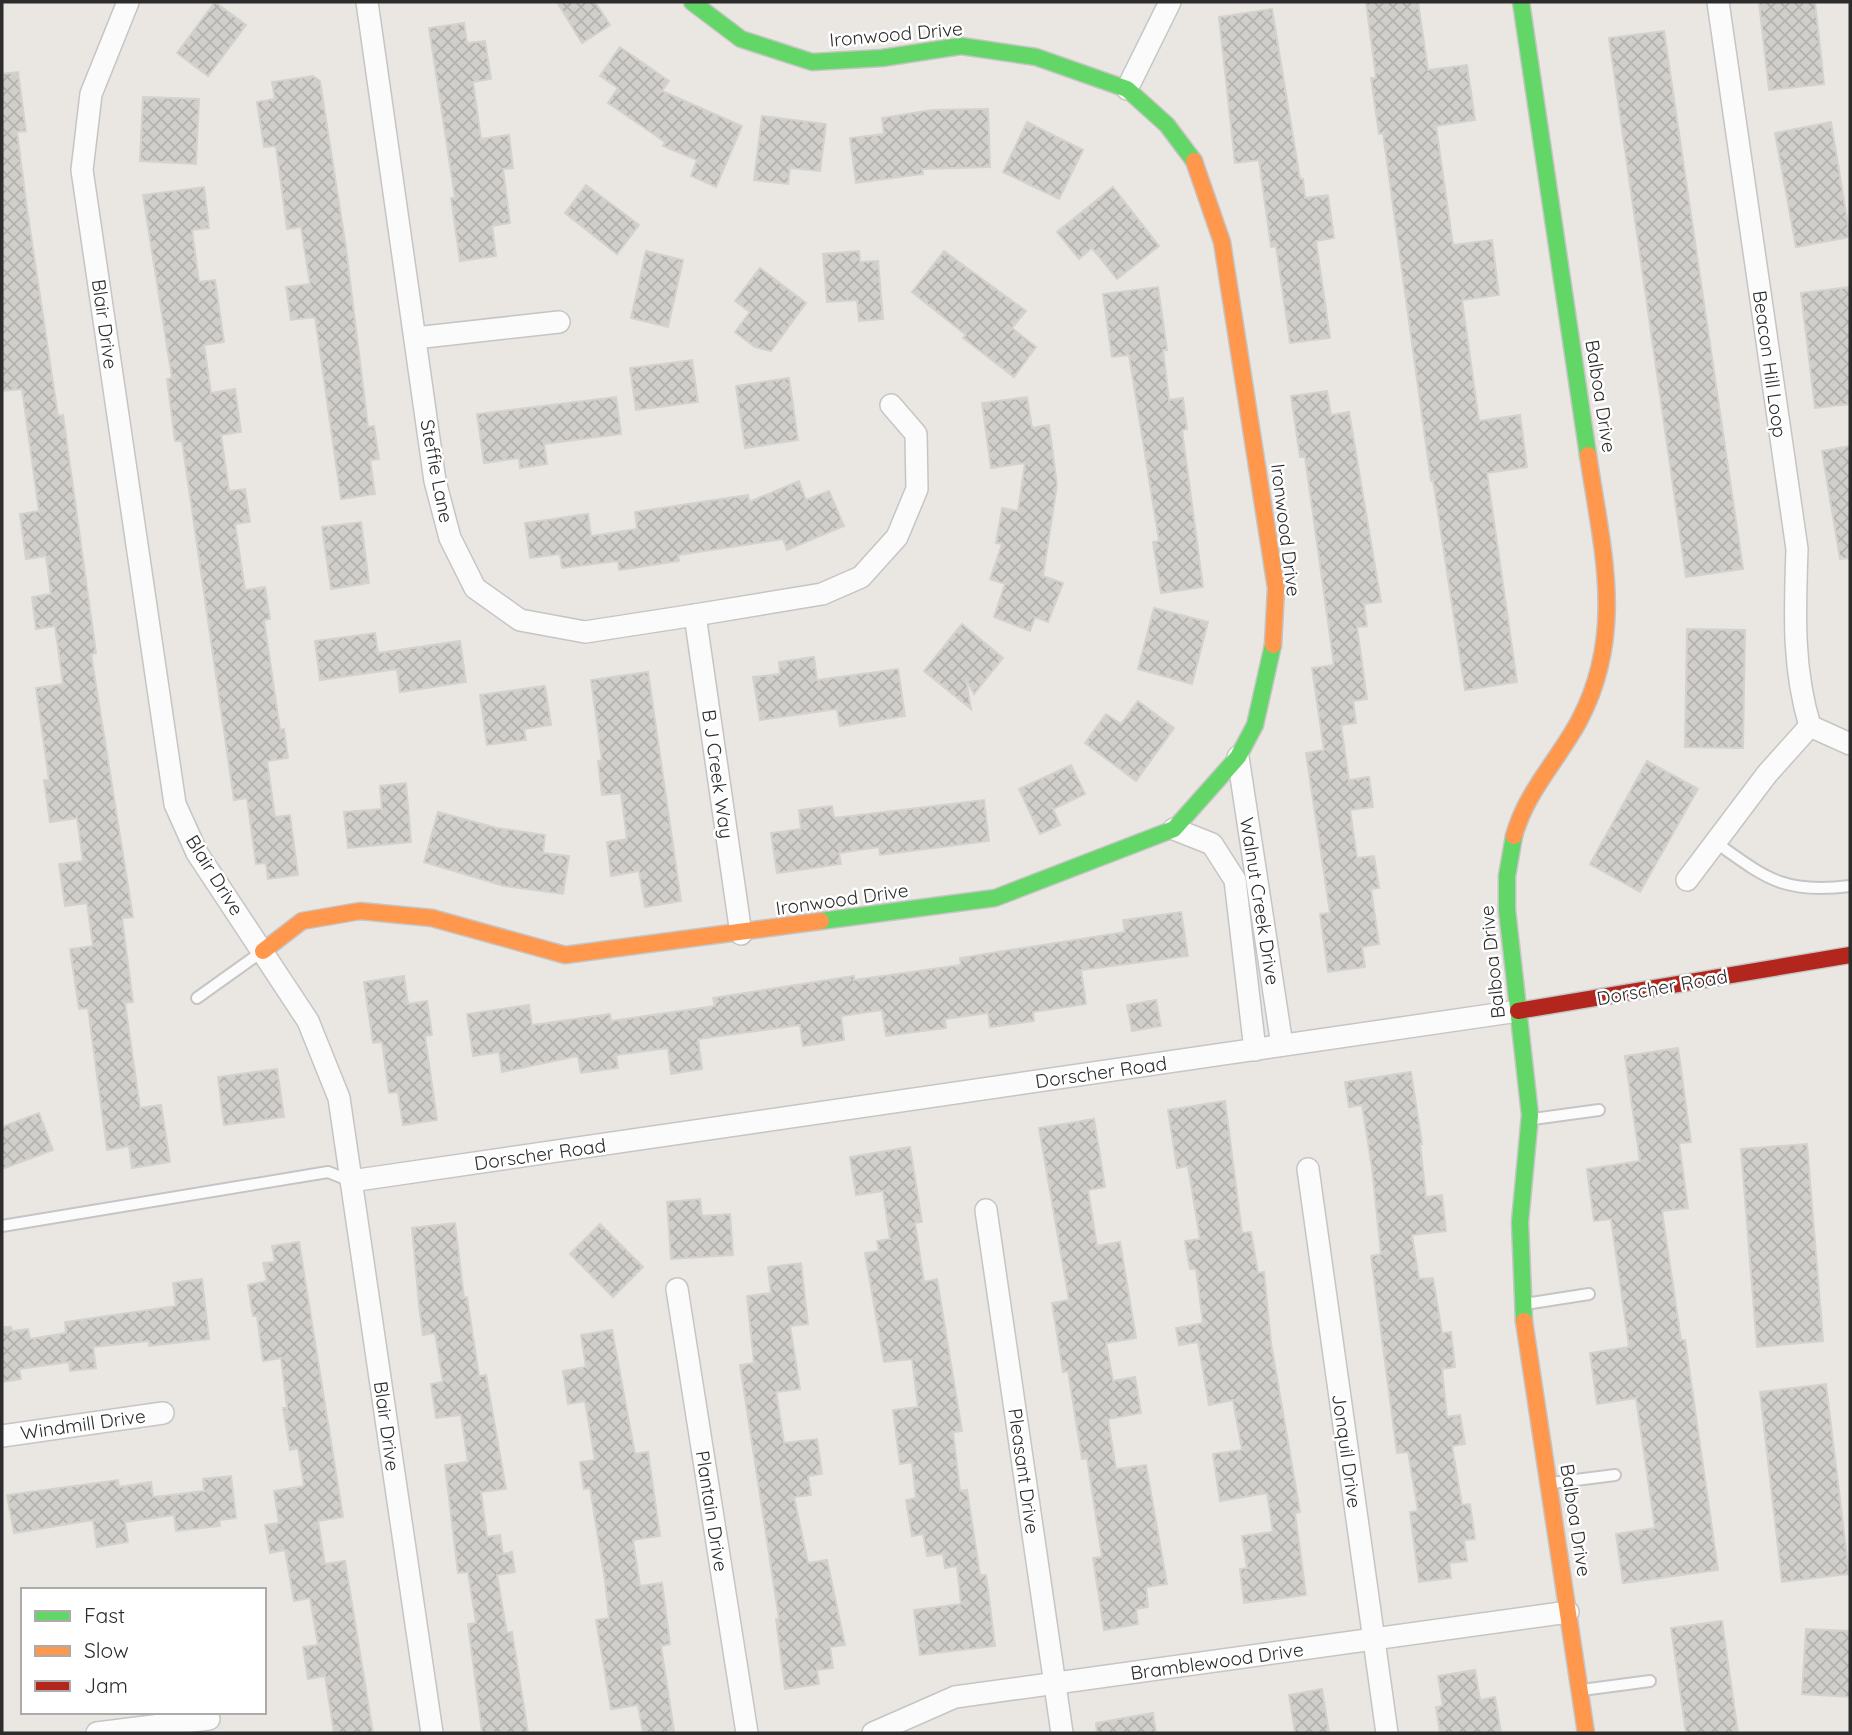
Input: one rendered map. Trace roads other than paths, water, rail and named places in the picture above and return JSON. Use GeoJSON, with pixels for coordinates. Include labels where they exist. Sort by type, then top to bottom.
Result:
{"type":"FeatureCollection","features":[{"type":"Feature","properties":{"kind":"street","name":"Blair Drive"},"geometry":{"type":"LineString","coordinates":[[128,2],[91,94],[82,170],[175,804],[197,853],[308,1021],[340,1098],[432,1733]]}},
{"type":"Feature","properties":{"kind":"street","name":"Steffie Lane"},"geometry":{"type":"LineString","coordinates":[[367,2],[435,481],[450,538],[475,588],[520,620],[585,632],[822,594],[862,577],[897,537],[917,489],[916,434],[891,405]]}},
{"type":"Feature","properties":{"kind":"street","name":"Ironwood Drive"},"geometry":{"type":"LineString","coordinates":[[263,951],[302,921],[360,911],[432,918],[565,955],[741,934],[995,898],[1090,864],[1174,829],[1238,757],[1255,725],[1272,657],[1276,588],[1222,242],[1197,165],[1167,125],[1127,89],[1036,57],[961,47],[882,58],[812,62],[741,39],[692,2]]}},
{"type":"Feature","properties":{"kind":"street"},"geometry":{"type":"LineString","coordinates":[[1127,89],[1170,2]]}},
{"type":"Feature","properties":{"kind":"street","name":"Balboa Drive"},"geometry":{"type":"LineString","coordinates":[[1521,2],[1604,554],[1609,633],[1601,673],[1587,705],[1524,807],[1513,841],[1506,884],[1507,925],[1531,1119],[1521,1193],[1519,1252],[1522,1305],[1586,1733]]}},
{"type":"Feature","properties":{"kind":"street","name":"Beacon Hill Loop"},"geometry":{"type":"LineString","coordinates":[[1717,2],[1797,550],[1794,633],[1800,692],[1810,726]]}},
{"type":"Feature","properties":{"kind":"street"},"geometry":{"type":"LineString","coordinates":[[415,338],[559,322]]}},
{"type":"Feature","properties":{"kind":"street","name":"B J Creek Way"},"geometry":{"type":"LineString","coordinates":[[695,615],[741,934]]}},
{"type":"Feature","properties":{"kind":"street"},"geometry":{"type":"LineString","coordinates":[[1687,880],[1767,774],[1810,726],[1850,744]]}},
{"type":"Feature","properties":{"kind":"street","name":"Walnut Creek Drive"},"geometry":{"type":"LineString","coordinates":[[1238,757],[1282,1045]]}},
{"type":"Feature","properties":{"kind":"street","name":"Walnut Creek Drive"},"geometry":{"type":"LineString","coordinates":[[1174,829],[1212,844],[1235,880],[1255,1050]]}},
{"type":"Feature","properties":{"kind":"street","name":"Dorscher Road"},"geometry":{"type":"LineString","coordinates":[[351,1181],[1518,1011],[1850,955]]}},
{"type":"Feature","properties":{"kind":"street","name":"Jonquil Drive"},"geometry":{"type":"LineString","coordinates":[[1307,1169],[1387,1733]]}},
{"type":"Feature","properties":{"kind":"street","name":"Pleasant Drive"},"geometry":{"type":"LineString","coordinates":[[986,1210],[1062,1733]]}},
{"type":"Feature","properties":{"kind":"street","name":"Plantain Drive"},"geometry":{"type":"LineString","coordinates":[[677,1289],[747,1733]]}},
{"type":"Feature","properties":{"kind":"street","name":"Windmill Drive"},"geometry":{"type":"LineString","coordinates":[[2,1436],[163,1413]]}},
{"type":"Feature","properties":{"kind":"street","name":"Bramblewood Drive"},"geometry":{"type":"LineString","coordinates":[[873,1733],[955,1697],[1568,1612]]}},
{"type":"Feature","properties":{"kind":"street"},"geometry":{"type":"LineString","coordinates":[[97,1733],[209,1718]]}},
{"type":"Feature","properties":{"kind":"lane"},"geometry":{"type":"LineString","coordinates":[[1715,842],[1759,874],[1781,885],[1819,890],[1850,887]]}},
{"type":"Feature","properties":{"kind":"lane"},"geometry":{"type":"LineString","coordinates":[[197,998],[263,951]]}},
{"type":"Feature","properties":{"kind":"lane"},"geometry":{"type":"LineString","coordinates":[[1531,1119],[1599,1110]]}},
{"type":"Feature","properties":{"kind":"lane"},"geometry":{"type":"LineString","coordinates":[[2,1226],[328,1172],[351,1181]]}},
{"type":"Feature","properties":{"kind":"lane"},"geometry":{"type":"LineString","coordinates":[[1522,1305],[1589,1294]]}},
{"type":"Feature","properties":{"kind":"lane"},"geometry":{"type":"LineString","coordinates":[[1549,1483],[1615,1475]]}},
{"type":"Feature","properties":{"kind":"lane"},"geometry":{"type":"LineString","coordinates":[[1580,1690],[1650,1681]]}}]}
